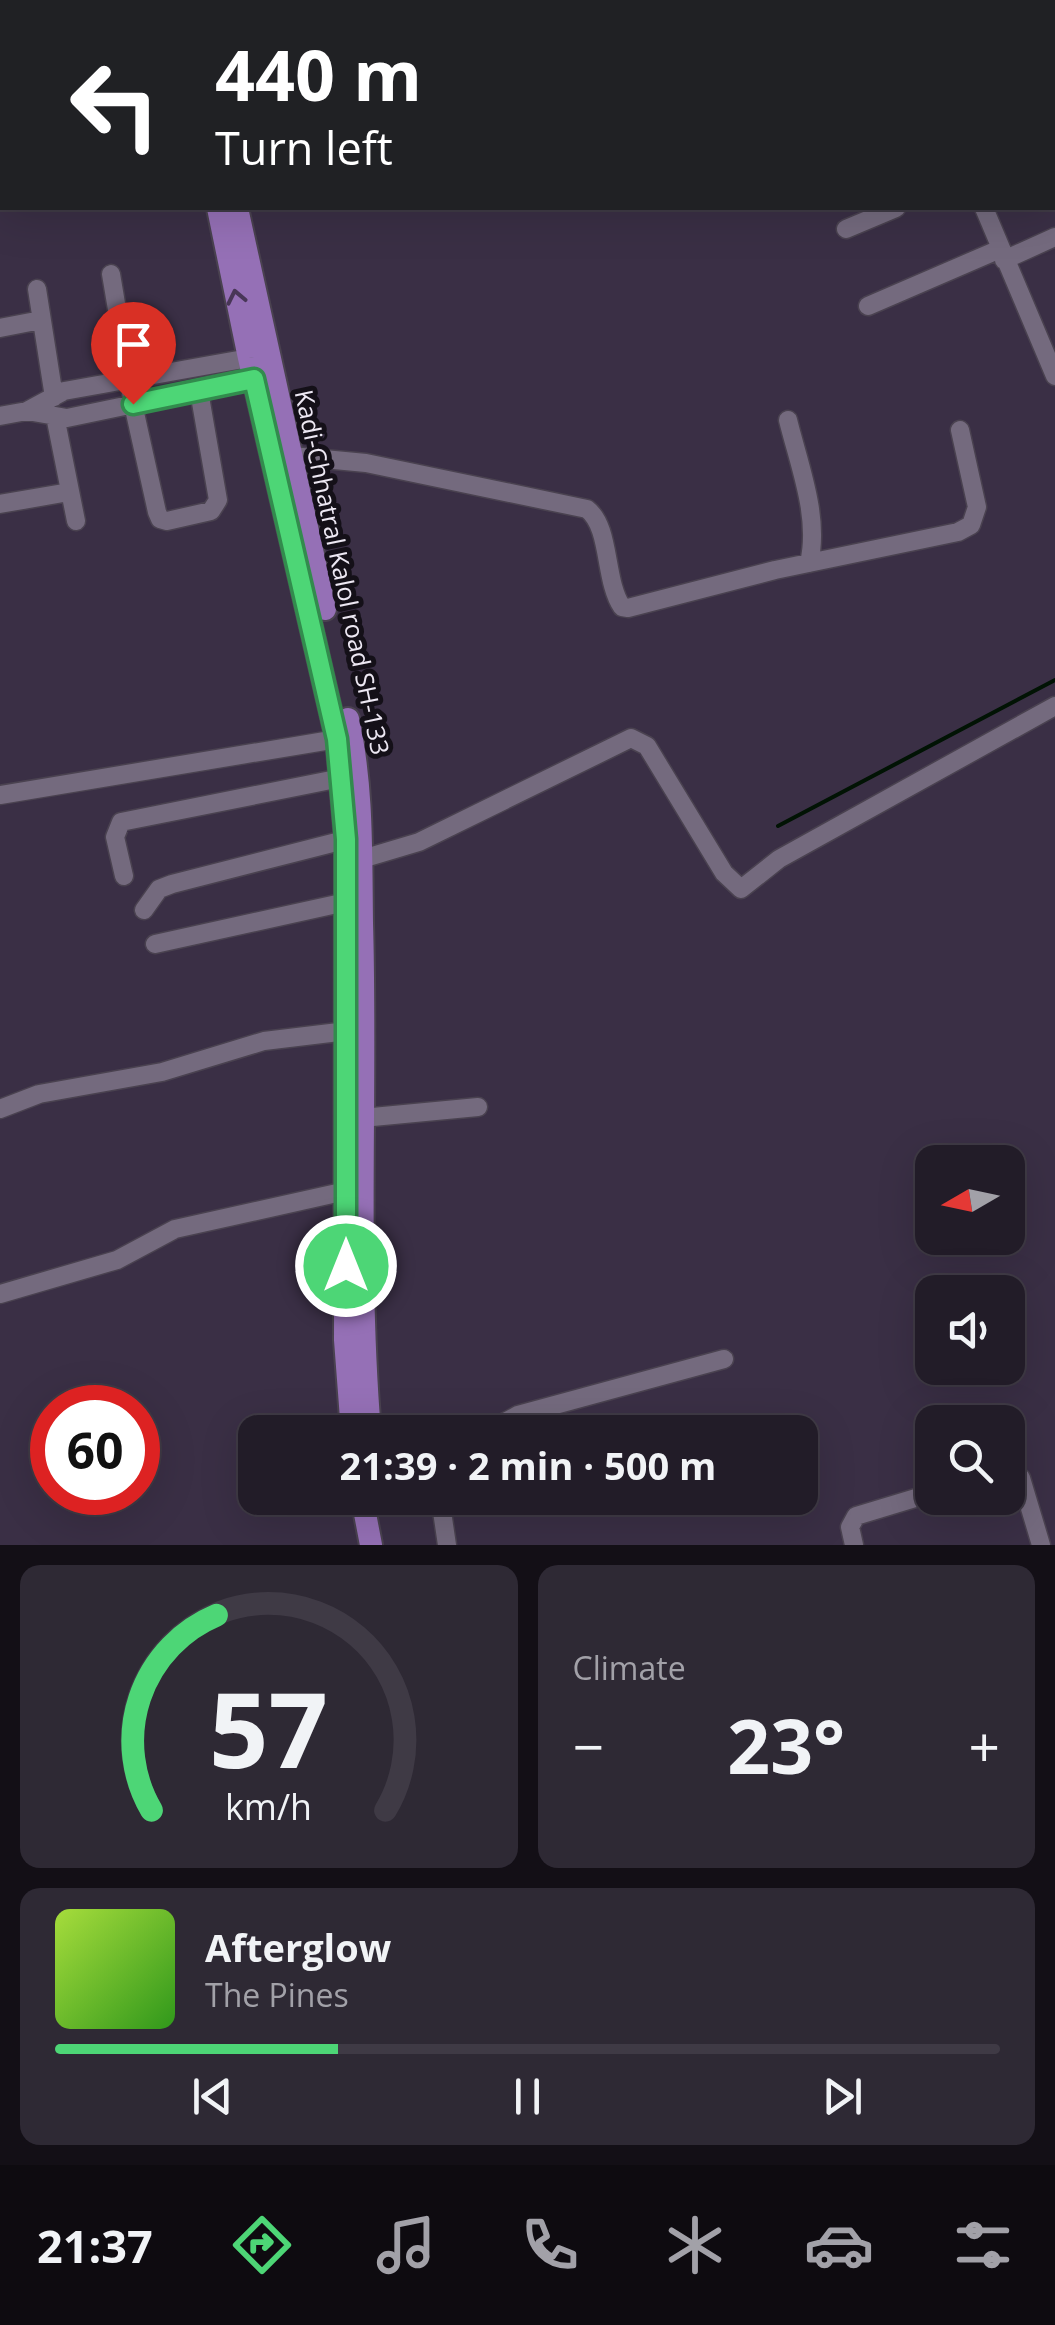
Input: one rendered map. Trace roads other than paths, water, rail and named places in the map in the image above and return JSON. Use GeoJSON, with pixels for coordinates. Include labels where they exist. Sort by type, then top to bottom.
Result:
{"type":"FeatureCollection","features":[{"type":"Feature","properties":{"kind":"main road","name":"Kadi-Chhatral Kalol road SH-133"},"geometry":{"type":"LineString","coordinates":[[218,210],[337,739],[341,778],[357,845],[346,902],[345,1340],[351,1415]]}},
{"type":"Feature","properties":{"kind":"main road","name":"Kadi-Chhatral Kalol road SH-133"},"geometry":{"type":"LineString","coordinates":[[237,210],[352,736],[368,1415]]}},
{"type":"Feature","properties":{"kind":"main road"},"geometry":{"type":"LineString","coordinates":[[365,1515],[371,1545]]}},
{"type":"Feature","properties":{"kind":"main road"},"geometry":{"type":"LineString","coordinates":[[381,1515],[386,1545]]}},
{"type":"Feature","properties":{"kind":"lane"},"geometry":{"type":"LineString","coordinates":[[846,228],[891,210]]}},
{"type":"Feature","properties":{"kind":"lane"},"geometry":{"type":"LineString","coordinates":[[985,210],[1055,376]]}},
{"type":"Feature","properties":{"kind":"lane"},"geometry":{"type":"LineString","coordinates":[[868,306],[1055,237]]}},
{"type":"Feature","properties":{"kind":"lane"},"geometry":{"type":"LineString","coordinates":[[111,274],[133,404],[157,512],[160,519],[167,521],[210,511],[218,500],[199,390]]}},
{"type":"Feature","properties":{"kind":"lane"},"geometry":{"type":"LineString","coordinates":[[37,289],[76,520]]}},
{"type":"Feature","properties":{"kind":"lane"},"geometry":{"type":"LineString","coordinates":[[0,328],[40,320]]}},
{"type":"Feature","properties":{"kind":"lane"},"geometry":{"type":"LineString","coordinates":[[0,416],[54,406],[64,391],[130,379],[252,368]]}},
{"type":"Feature","properties":{"kind":"lane"},"geometry":{"type":"LineString","coordinates":[[54,406],[67,418],[199,390],[252,368]]}},
{"type":"Feature","properties":{"kind":"lane"},"geometry":{"type":"LineString","coordinates":[[788,420],[812,528],[809,563]]}},
{"type":"Feature","properties":{"kind":"lane"},"geometry":{"type":"LineString","coordinates":[[292,456],[366,463],[587,509],[598,523],[615,595],[622,607],[628,608],[809,563],[958,532],[971,525],[977,507],[960,430]]}},
{"type":"Feature","properties":{"kind":"lane"},"geometry":{"type":"LineString","coordinates":[[0,504],[69,492]]}},
{"type":"Feature","properties":{"kind":"lane"},"geometry":{"type":"LineString","coordinates":[[144,910],[158,889],[172,884],[357,845],[419,842],[631,738],[646,746],[724,873],[741,888],[780,858],[1055,706]]}},
{"type":"Feature","properties":{"kind":"lane"},"geometry":{"type":"LineString","coordinates":[[0,794],[337,739]]}},
{"type":"Feature","properties":{"kind":"lane"},"geometry":{"type":"LineString","coordinates":[[124,876],[115,837],[121,822],[341,778]]}},
{"type":"Feature","properties":{"kind":"lane"},"geometry":{"type":"LineString","coordinates":[[156,944],[346,902]]}},
{"type":"Feature","properties":{"kind":"lane"},"geometry":{"type":"LineString","coordinates":[[0,1108],[40,1094],[162,1072],[252,1044],[347,1031]]}},
{"type":"Feature","properties":{"kind":"lane"},"geometry":{"type":"LineString","coordinates":[[362,1118],[478,1106]]}},
{"type":"Feature","properties":{"kind":"lane"},"geometry":{"type":"LineString","coordinates":[[0,1294],[117,1260],[176,1229],[346,1192]]}},
{"type":"Feature","properties":{"kind":"lane"},"geometry":{"type":"LineString","coordinates":[[518,1415],[724,1359]]}},
{"type":"Feature","properties":{"kind":"lane"},"geometry":{"type":"LineString","coordinates":[[1025,1489],[1041,1545]]}},
{"type":"Feature","properties":{"kind":"lane"},"geometry":{"type":"LineString","coordinates":[[854,1545],[850,1526],[856,1516],[915,1498]]}},
{"type":"Feature","properties":{"kind":"lane"},"geometry":{"type":"LineString","coordinates":[[443,1515],[447,1545]]}},
{"type":"Feature","properties":{"kind":"waterway"},"geometry":{"type":"LineString","coordinates":[[778,826],[1055,680]]}}]}
